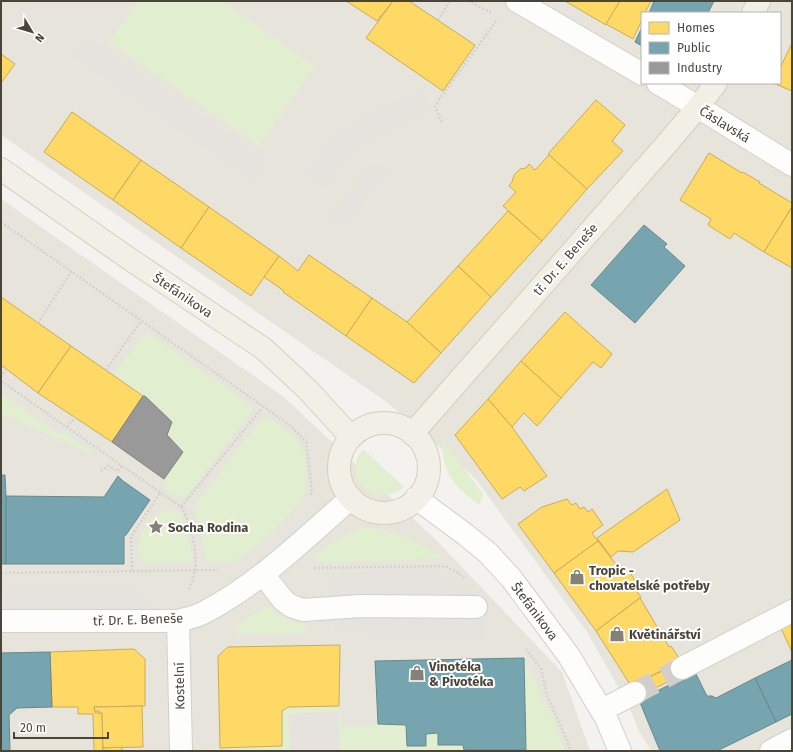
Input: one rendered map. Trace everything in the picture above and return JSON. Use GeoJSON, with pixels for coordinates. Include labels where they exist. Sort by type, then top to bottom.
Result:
{"type":"FeatureCollection","features":[{"type":"Feature","properties":{"kind":"main road"},"geometry":{"type":"LineString","coordinates":[[754,12],[759,1]]}},
{"type":"Feature","properties":{"kind":"main road","name":"tř. Dr. E. Beneše"},"geometry":{"type":"LineString","coordinates":[[412,434],[698,107],[715,84]]}},
{"type":"Feature","properties":{"kind":"main road","name":"Štefánikova"},"geometry":{"type":"LineString","coordinates":[[1,169],[137,264],[264,349],[307,389],[351,437]]}},
{"type":"Feature","properties":{"kind":"main road"},"geometry":{"type":"LineString","coordinates":[[381,423],[400,426],[412,434],[424,449],[428,463],[426,482],[422,491],[416,498],[400,509],[391,512],[367,510],[358,505],[343,487],[340,477],[339,468],[341,453],[348,440],[358,431],[367,426],[381,423]]}},
{"type":"Feature","properties":{"kind":"street"},"geometry":{"type":"LineString","coordinates":[[517,1],[641,73]]}},
{"type":"Feature","properties":{"kind":"street","name":"Čáslavská"},"geometry":{"type":"LineString","coordinates":[[660,84],[792,165]]}},
{"type":"Feature","properties":{"kind":"street","name":"tř. Dr. E. Beneše"},"geometry":{"type":"LineString","coordinates":[[1,621],[178,621],[200,615],[224,601],[263,574],[351,498]]}},
{"type":"Feature","properties":{"kind":"street","name":"Štefánikova"},"geometry":{"type":"LineString","coordinates":[[416,498],[466,535],[499,564],[569,656],[602,710],[620,751]]}},
{"type":"Feature","properties":{"kind":"street"},"geometry":{"type":"LineString","coordinates":[[263,574],[283,600],[291,606],[303,610],[361,606],[476,607]]}},
{"type":"Feature","properties":{"kind":"street"},"geometry":{"type":"LineString","coordinates":[[682,668],[792,611]]}},
{"type":"Feature","properties":{"kind":"street","name":"Kostelní"},"geometry":{"type":"LineString","coordinates":[[178,621],[181,751]]}},
{"type":"Feature","properties":{"kind":"street"},"geometry":{"type":"LineString","coordinates":[[602,710],[635,693]]}},
{"type":"Feature","properties":{"kind":"street"},"geometry":{"type":"LineString","coordinates":[[771,751],[792,740]]}},
{"type":"Feature","properties":{"kind":"path"},"geometry":{"type":"LineString","coordinates":[[438,20],[450,1]]}},
{"type":"Feature","properties":{"kind":"path"},"geometry":{"type":"LineString","coordinates":[[468,1],[493,14]]}},
{"type":"Feature","properties":{"kind":"path"},"geometry":{"type":"LineString","coordinates":[[442,122],[435,107],[440,98],[500,17]]}},
{"type":"Feature","properties":{"kind":"path"},"geometry":{"type":"LineString","coordinates":[[1,222],[291,426],[306,442],[312,491],[309,497]]}},
{"type":"Feature","properties":{"kind":"path"},"geometry":{"type":"LineString","coordinates":[[38,323],[71,272]]}},
{"type":"Feature","properties":{"kind":"path"},"geometry":{"type":"LineString","coordinates":[[106,370],[142,321]]}},
{"type":"Feature","properties":{"kind":"path"},"geometry":{"type":"LineString","coordinates":[[1,376],[6,369]]}},
{"type":"Feature","properties":{"kind":"path"},"geometry":{"type":"LineString","coordinates":[[1,381],[181,507],[185,513],[196,550],[195,571]]}},
{"type":"Feature","properties":{"kind":"path"},"geometry":{"type":"LineString","coordinates":[[181,507],[263,407]]}},
{"type":"Feature","properties":{"kind":"path"},"geometry":{"type":"LineString","coordinates":[[67,427],[75,416]]}},
{"type":"Feature","properties":{"kind":"path"},"geometry":{"type":"LineString","coordinates":[[101,471],[108,466],[118,471],[122,466]]}},
{"type":"Feature","properties":{"kind":"path"},"geometry":{"type":"LineString","coordinates":[[132,571],[131,536],[160,493]]}},
{"type":"Feature","properties":{"kind":"path"},"geometry":{"type":"LineString","coordinates":[[1,573],[219,570]]}},
{"type":"Feature","properties":{"kind":"path"},"geometry":{"type":"LineString","coordinates":[[540,663],[547,696],[571,751]]}},
{"type":"Feature","properties":{"kind":"shaded area"},"geometry":{"type":"Polygon","coordinates":[[[1,1],[792,1],[792,751],[651,751],[639,731],[628,704],[587,632],[475,478],[388,403],[1,135],[1,1]]]}},
{"type":"Feature","properties":{"kind":"shaded area"},"geometry":{"type":"Polygon","coordinates":[[[87,37],[267,161],[254,181],[74,56],[87,37]]]}},
{"type":"Feature","properties":{"kind":"shaded area"},"geometry":{"type":"Polygon","coordinates":[[[422,91],[430,111],[371,139],[352,154],[324,187],[304,173],[336,137],[356,121],[422,91]]]}},
{"type":"Feature","properties":{"kind":"shaded area"},"geometry":{"type":"Polygon","coordinates":[[[377,163],[389,175],[362,203],[344,227],[327,217],[364,173],[377,163]]]}},
{"type":"Feature","properties":{"kind":"shaded area"},"geometry":{"type":"Polygon","coordinates":[[[1,199],[284,397],[437,541],[562,672],[590,751],[1,751],[1,199]]]}},
{"type":"Feature","properties":{"kind":"shaded area"},"geometry":{"type":"Polygon","coordinates":[[[401,570],[431,571],[455,580],[470,591],[485,605],[486,639],[372,641],[372,630],[334,631],[332,573],[401,570]]]}},
{"type":"Feature","properties":{"kind":"shaded area"},"geometry":{"type":"Polygon","coordinates":[[[130,587],[152,607],[1,609],[1,588],[130,587]]]}},
{"type":"Feature","properties":{"kind":"shaded area"},"geometry":{"type":"Polygon","coordinates":[[[338,711],[340,751],[283,751],[290,750],[288,714],[338,711]]]}},
{"type":"Feature","properties":{"kind":"green space"},"geometry":{"type":"Polygon","coordinates":[[[138,1],[222,1],[315,66],[259,146],[109,42],[138,1]]]}},
{"type":"Feature","properties":{"kind":"green space"},"geometry":{"type":"Polygon","coordinates":[[[150,334],[246,401],[251,405],[253,410],[189,494],[185,497],[175,497],[165,489],[164,479],[183,452],[167,435],[172,422],[145,396],[112,375],[144,335],[150,334]]]}},
{"type":"Feature","properties":{"kind":"green space"},"geometry":{"type":"Polygon","coordinates":[[[1,393],[58,434],[65,433],[93,453],[91,455],[36,429],[1,415],[1,393]]]}},
{"type":"Feature","properties":{"kind":"green space"},"geometry":{"type":"Polygon","coordinates":[[[267,417],[291,433],[302,447],[305,456],[306,470],[305,492],[294,509],[285,519],[252,549],[232,561],[208,562],[206,559],[195,510],[196,504],[258,422],[267,417]]]}},
{"type":"Feature","properties":{"kind":"green space"},"geometry":{"type":"Polygon","coordinates":[[[443,440],[483,494],[479,505],[463,492],[451,478],[444,461],[443,440]]]}},
{"type":"Feature","properties":{"kind":"green space"},"geometry":{"type":"Polygon","coordinates":[[[363,449],[404,487],[392,493],[381,495],[371,493],[363,488],[355,471],[357,460],[363,449]]]}},
{"type":"Feature","properties":{"kind":"green space"},"geometry":{"type":"Polygon","coordinates":[[[170,509],[180,513],[182,516],[194,561],[145,563],[139,555],[138,550],[143,532],[154,516],[160,512],[170,509]]]}},
{"type":"Feature","properties":{"kind":"green space"},"geometry":{"type":"Polygon","coordinates":[[[366,527],[387,531],[406,537],[442,556],[439,559],[323,563],[319,562],[313,556],[345,535],[366,527]]]}},
{"type":"Feature","properties":{"kind":"green space"},"geometry":{"type":"Polygon","coordinates":[[[266,606],[288,619],[303,623],[308,633],[271,635],[236,634],[234,630],[235,627],[266,606]]]}},
{"type":"Feature","properties":{"kind":"green space"},"geometry":{"type":"Polygon","coordinates":[[[524,658],[554,721],[565,751],[209,751],[209,748],[282,746],[282,711],[288,707],[339,706],[339,726],[378,724],[375,661],[524,658]]]}},
{"type":"Feature","properties":{"kind":"building: Homes"},"geometry":{"type":"Polygon","coordinates":[[[346,1],[393,1],[377,21],[346,1]]]}},
{"type":"Feature","properties":{"kind":"building: Homes"},"geometry":{"type":"Polygon","coordinates":[[[393,1],[409,1],[475,45],[443,91],[366,38],[393,1]]]}},
{"type":"Feature","properties":{"kind":"building: Homes"},"geometry":{"type":"Polygon","coordinates":[[[565,1],[620,1],[606,25],[565,1]]]}},
{"type":"Feature","properties":{"kind":"building: Homes"},"geometry":{"type":"Polygon","coordinates":[[[620,1],[651,1],[646,12],[641,12],[641,22],[633,39],[606,24],[620,1]]]}},
{"type":"Feature","properties":{"kind":"building: Homes"},"geometry":{"type":"Polygon","coordinates":[[[792,43],[792,91],[775,84],[781,84],[781,66],[792,43]]]}},
{"type":"Feature","properties":{"kind":"building: Homes"},"geometry":{"type":"Polygon","coordinates":[[[1,54],[15,64],[1,83],[1,54]]]}},
{"type":"Feature","properties":{"kind":"building: Homes"},"geometry":{"type":"Polygon","coordinates":[[[596,100],[625,125],[612,141],[623,151],[587,189],[548,154],[596,100]]]}},
{"type":"Feature","properties":{"kind":"building: Homes"},"geometry":{"type":"Polygon","coordinates":[[[72,112],[141,160],[113,200],[44,152],[72,112]]]}},
{"type":"Feature","properties":{"kind":"building: Homes"},"geometry":{"type":"Polygon","coordinates":[[[709,153],[760,182],[759,183],[792,203],[792,207],[764,252],[734,233],[730,239],[708,225],[711,219],[680,200],[709,153]]]}},
{"type":"Feature","properties":{"kind":"building: Homes"},"geometry":{"type":"Polygon","coordinates":[[[549,155],[587,189],[542,241],[503,206],[516,192],[509,186],[514,175],[520,169],[526,168],[529,164],[535,170],[549,155]]]}},
{"type":"Feature","properties":{"kind":"building: Homes"},"geometry":{"type":"Polygon","coordinates":[[[141,160],[209,207],[181,248],[113,200],[141,160]]]}},
{"type":"Feature","properties":{"kind":"building: Homes"},"geometry":{"type":"Polygon","coordinates":[[[209,207],[279,256],[251,296],[181,248],[209,207]]]}},
{"type":"Feature","properties":{"kind":"building: Homes"},"geometry":{"type":"Polygon","coordinates":[[[792,207],[792,268],[764,252],[792,207]]]}},
{"type":"Feature","properties":{"kind":"building: Homes"},"geometry":{"type":"Polygon","coordinates":[[[508,211],[542,241],[491,297],[458,266],[508,211]]]}},
{"type":"Feature","properties":{"kind":"building: Homes"},"geometry":{"type":"Polygon","coordinates":[[[309,255],[372,298],[346,336],[264,277],[279,256],[298,271],[309,255]]]}},
{"type":"Feature","properties":{"kind":"building: Homes"},"geometry":{"type":"Polygon","coordinates":[[[458,266],[491,297],[441,353],[407,322],[458,266]]]}},
{"type":"Feature","properties":{"kind":"building: Homes"},"geometry":{"type":"Polygon","coordinates":[[[1,297],[71,346],[38,393],[1,365],[1,297]]]}},
{"type":"Feature","properties":{"kind":"building: Homes"},"geometry":{"type":"Polygon","coordinates":[[[372,298],[407,322],[441,353],[414,383],[346,336],[372,298]]]}},
{"type":"Feature","properties":{"kind":"building: Homes"},"geometry":{"type":"Polygon","coordinates":[[[565,312],[612,354],[601,368],[593,362],[561,398],[521,361],[565,312]]]}},
{"type":"Feature","properties":{"kind":"building: Homes"},"geometry":{"type":"Polygon","coordinates":[[[71,346],[143,396],[112,442],[38,393],[71,346]]]}},
{"type":"Feature","properties":{"kind":"building: Homes"},"geometry":{"type":"Polygon","coordinates":[[[521,361],[561,398],[537,426],[524,413],[512,427],[488,399],[521,361]]]}},
{"type":"Feature","properties":{"kind":"building: Homes"},"geometry":{"type":"Polygon","coordinates":[[[488,399],[512,427],[547,476],[524,491],[520,487],[502,499],[455,435],[488,399]]]}},
{"type":"Feature","properties":{"kind":"building: Homes"},"geometry":{"type":"Polygon","coordinates":[[[667,489],[680,520],[633,552],[618,551],[611,557],[597,538],[667,489]]]}},
{"type":"Feature","properties":{"kind":"building: Homes"},"geometry":{"type":"Polygon","coordinates":[[[567,499],[572,505],[576,503],[580,509],[584,507],[588,512],[592,509],[603,525],[592,533],[598,541],[554,573],[518,524],[542,507],[567,499]]]}},
{"type":"Feature","properties":{"kind":"building: Homes"},"geometry":{"type":"Polygon","coordinates":[[[598,541],[622,572],[628,570],[635,580],[632,585],[641,597],[596,631],[554,573],[598,541]]]}},
{"type":"Feature","properties":{"kind":"building: Homes"},"geometry":{"type":"Polygon","coordinates":[[[640,598],[669,647],[671,646],[681,661],[631,686],[596,631],[640,598]]]}},
{"type":"Feature","properties":{"kind":"building: Homes"},"geometry":{"type":"Polygon","coordinates":[[[792,620],[792,652],[780,626],[792,620]]]}},
{"type":"Feature","properties":{"kind":"building: Homes"},"geometry":{"type":"Polygon","coordinates":[[[340,645],[339,706],[288,707],[282,711],[282,746],[220,748],[218,656],[228,647],[340,645]]]}},
{"type":"Feature","properties":{"kind":"building: Homes"},"geometry":{"type":"Polygon","coordinates":[[[134,649],[145,659],[145,706],[94,707],[95,713],[102,713],[103,751],[94,751],[93,714],[78,714],[78,707],[52,707],[50,652],[134,649]]]}},
{"type":"Feature","properties":{"kind":"building: Homes"},"geometry":{"type":"Polygon","coordinates":[[[679,663],[686,673],[637,697],[631,686],[679,663]]]}},
{"type":"Feature","properties":{"kind":"building: Homes"},"geometry":{"type":"Polygon","coordinates":[[[142,706],[143,747],[103,748],[102,713],[95,711],[94,707],[142,706]]]}},
{"type":"Feature","properties":{"kind":"building: Homes"},"geometry":{"type":"Polygon","coordinates":[[[122,747],[122,751],[103,751],[103,748],[122,747]]]}},
{"type":"Feature","properties":{"kind":"building: Public"},"geometry":{"type":"Polygon","coordinates":[[[654,1],[714,1],[708,12],[649,12],[654,1]]]}},
{"type":"Feature","properties":{"kind":"building: Public"},"geometry":{"type":"Polygon","coordinates":[[[641,29],[641,45],[635,42],[641,29]]]}},
{"type":"Feature","properties":{"kind":"building: Public"},"geometry":{"type":"Polygon","coordinates":[[[644,225],[667,244],[664,247],[685,266],[635,323],[591,285],[644,225]]]}},
{"type":"Feature","properties":{"kind":"building: Public"},"geometry":{"type":"Polygon","coordinates":[[[1,475],[5,475],[6,564],[1,564],[1,475]]]}},
{"type":"Feature","properties":{"kind":"building: Public"},"geometry":{"type":"Polygon","coordinates":[[[118,476],[150,500],[124,536],[124,564],[6,564],[6,496],[104,497],[118,476]]]}},
{"type":"Feature","properties":{"kind":"building: Public"},"geometry":{"type":"Polygon","coordinates":[[[50,652],[52,707],[17,708],[9,715],[10,751],[1,751],[1,653],[50,652]]]}},
{"type":"Feature","properties":{"kind":"building: Public"},"geometry":{"type":"Polygon","coordinates":[[[524,658],[526,750],[464,750],[463,745],[438,745],[438,733],[426,734],[426,746],[407,746],[406,725],[378,724],[375,661],[524,658]]]}},
{"type":"Feature","properties":{"kind":"building: Public"},"geometry":{"type":"Polygon","coordinates":[[[792,660],[792,714],[776,722],[755,678],[792,660]]]}},
{"type":"Feature","properties":{"kind":"building: Public"},"geometry":{"type":"Polygon","coordinates":[[[695,672],[707,696],[716,698],[755,678],[776,722],[717,751],[660,751],[639,700],[695,672]]]}},
{"type":"Feature","properties":{"kind":"building: Industry"},"geometry":{"type":"Polygon","coordinates":[[[143,396],[145,396],[172,422],[167,435],[183,452],[164,479],[112,442],[143,396]]]}},
{"type":"Feature","properties":{"kind":"tunnel"},"geometry":{"type":"LineString","coordinates":[[635,693],[682,668]]}},
{"type":"Feature","properties":{"kind":"place","name":"Socha Rodina"},"geometry":{"type":"Point","coordinates":[156,527]}},
{"type":"Feature","properties":{"kind":"place","name":"Tropic - chovatelské potřeby"},"geometry":{"type":"Point","coordinates":[577,577]}},
{"type":"Feature","properties":{"kind":"place","name":"Květinářství"},"geometry":{"type":"Point","coordinates":[617,634]}},
{"type":"Feature","properties":{"kind":"place","name":"Vinotéka & Pivotéka"},"geometry":{"type":"Point","coordinates":[417,673]}}]}
